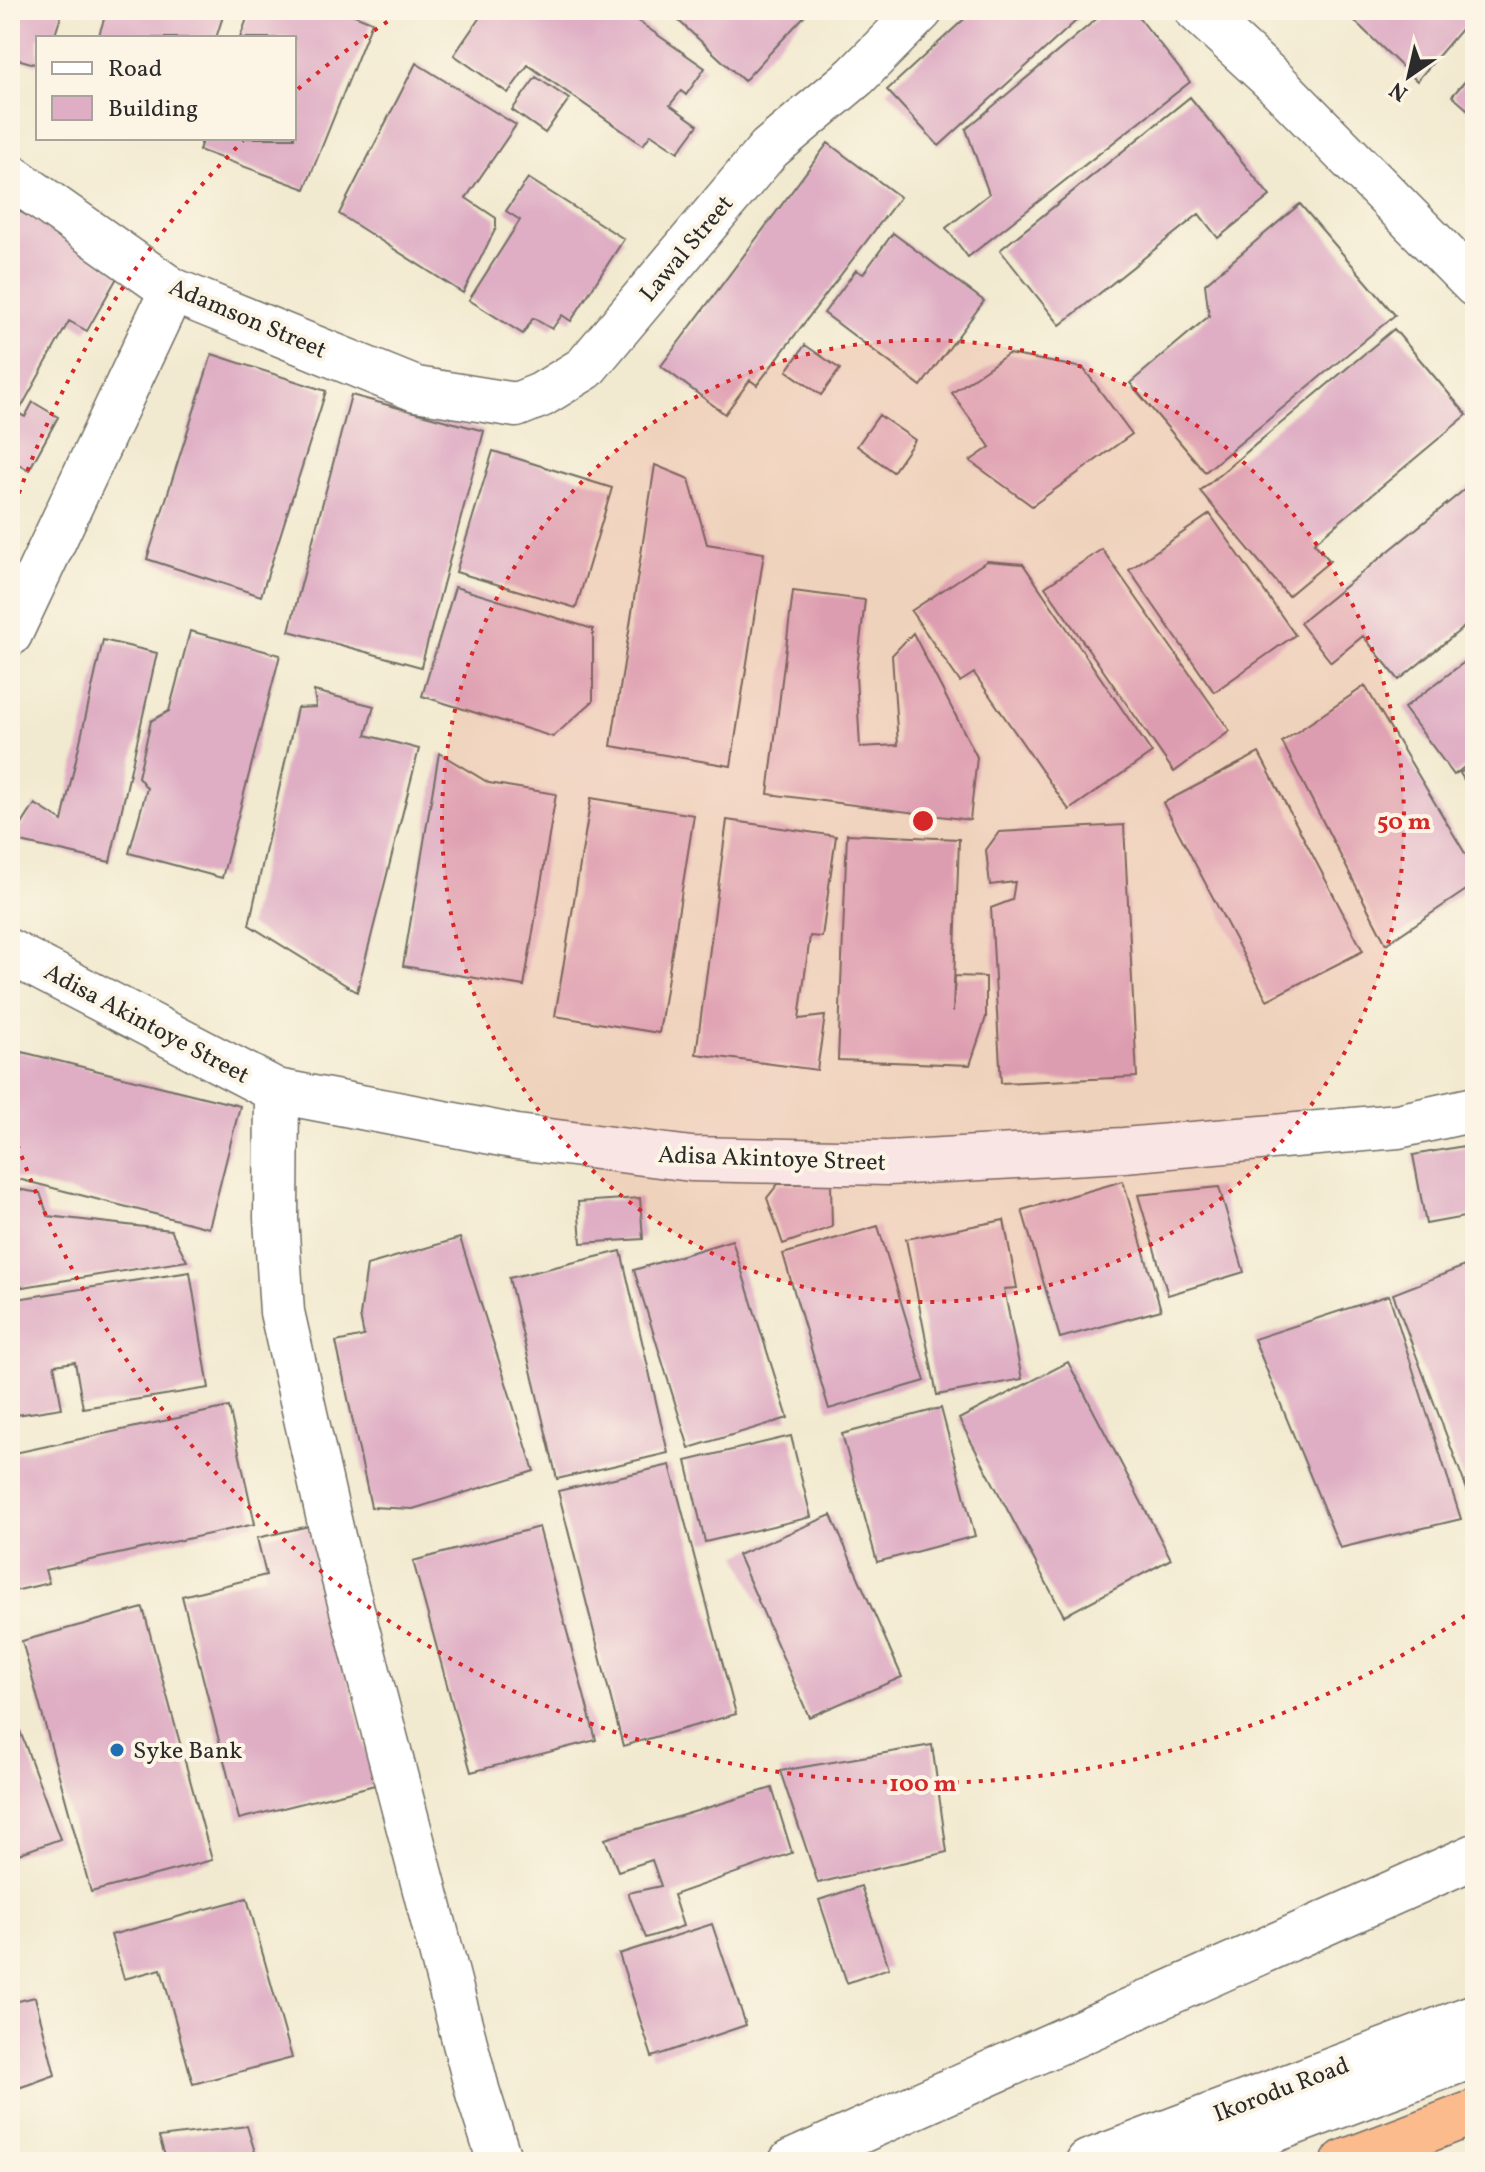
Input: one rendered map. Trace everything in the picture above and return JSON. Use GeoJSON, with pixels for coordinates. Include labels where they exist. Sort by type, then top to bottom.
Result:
{"type":"FeatureCollection","features":[{"type":"Feature","properties":{"kind":"highway"},"geometry":{"type":"LineString","coordinates":[[1344,2162],[1475,2112]]}},
{"type":"Feature","properties":{"kind":"street","name":"Lawal Street"},"geometry":{"type":"LineString","coordinates":[[416,389],[516,405],[541,395],[585,368],[769,149],[856,76],[921,10]]}},
{"type":"Feature","properties":{"kind":"street"},"geometry":{"type":"LineString","coordinates":[[1197,10],[1275,82],[1475,285]]}},
{"type":"Feature","properties":{"kind":"street","name":"Adamson Street"},"geometry":{"type":"LineString","coordinates":[[10,176],[172,290],[416,389]]}},
{"type":"Feature","properties":{"kind":"street"},"geometry":{"type":"LineString","coordinates":[[10,634],[172,290]]}},
{"type":"Feature","properties":{"kind":"street","name":"Adisa Akintoye Street"},"geometry":{"type":"LineString","coordinates":[[10,952],[277,1091],[517,1137],[691,1159],[873,1162],[1124,1150],[1382,1128],[1475,1109]]}},
{"type":"Feature","properties":{"kind":"street"},"geometry":{"type":"LineString","coordinates":[[277,1091],[276,1218],[282,1312],[333,1537],[478,2093],[500,2162]]}},
{"type":"Feature","properties":{"kind":"street"},"geometry":{"type":"LineString","coordinates":[[791,2162],[1475,1856]]}},
{"type":"Feature","properties":{"kind":"street","name":"Ikorodu Road"},"geometry":{"type":"LineString","coordinates":[[1088,2162],[1475,2016]]}},
{"type":"Feature","properties":{"kind":"street"},"geometry":{"type":"LineString","coordinates":[[1189,2162],[1475,2055]]}},
{"type":"Feature","properties":{"kind":"building"},"geometry":{"type":"Polygon","coordinates":[[[10,10],[63,10],[55,36],[36,36],[36,64],[10,57],[10,10]]]}},
{"type":"Feature","properties":{"kind":"building"},"geometry":{"type":"Polygon","coordinates":[[[107,10],[225,10],[217,36],[99,36],[107,10]]]}},
{"type":"Feature","properties":{"kind":"building"},"geometry":{"type":"Polygon","coordinates":[[[250,10],[342,10],[372,22],[305,189],[199,150],[202,140],[296,140],[296,36],[241,36],[250,10]]]}},
{"type":"Feature","properties":{"kind":"building"},"geometry":{"type":"Polygon","coordinates":[[[485,10],[622,10],[705,68],[686,95],[681,91],[670,105],[698,125],[678,152],[651,134],[643,145],[528,65],[508,93],[454,55],[485,10]]]}},
{"type":"Feature","properties":{"kind":"building"},"geometry":{"type":"Polygon","coordinates":[[[667,10],[810,10],[744,81],[667,10]]]}},
{"type":"Feature","properties":{"kind":"building"},"geometry":{"type":"Polygon","coordinates":[[[974,10],[1088,10],[939,146],[887,90],[974,10]]]}},
{"type":"Feature","properties":{"kind":"building"},"geometry":{"type":"Polygon","coordinates":[[[1107,10],[1133,10],[1190,82],[968,257],[946,228],[989,194],[966,129],[1107,10]]]}},
{"type":"Feature","properties":{"kind":"building"},"geometry":{"type":"Polygon","coordinates":[[[1343,10],[1475,10],[1475,13],[1417,81],[1343,10]]]}},
{"type":"Feature","properties":{"kind":"building"},"geometry":{"type":"Polygon","coordinates":[[[416,63],[516,125],[466,198],[496,218],[496,228],[463,293],[339,214],[416,63]]]}},
{"type":"Feature","properties":{"kind":"building"},"geometry":{"type":"Polygon","coordinates":[[[1475,70],[1475,116],[1452,96],[1475,70]]]}},
{"type":"Feature","properties":{"kind":"building"},"geometry":{"type":"Polygon","coordinates":[[[536,77],[569,99],[545,133],[512,110],[536,77]]]}},
{"type":"Feature","properties":{"kind":"building"},"geometry":{"type":"Polygon","coordinates":[[[1190,97],[1270,196],[1218,238],[1199,214],[1060,325],[1000,250],[1190,97]]]}},
{"type":"Feature","properties":{"kind":"building"},"geometry":{"type":"Polygon","coordinates":[[[828,143],[900,197],[757,385],[750,380],[725,414],[661,366],[828,143]]]}},
{"type":"Feature","properties":{"kind":"building"},"geometry":{"type":"Polygon","coordinates":[[[528,178],[624,239],[571,321],[562,315],[552,329],[533,318],[523,334],[469,300],[520,220],[506,211],[528,178]]]}},
{"type":"Feature","properties":{"kind":"building"},"geometry":{"type":"Polygon","coordinates":[[[1300,204],[1395,315],[1205,472],[1130,383],[1209,316],[1205,284],[1300,204]]]}},
{"type":"Feature","properties":{"kind":"building"},"geometry":{"type":"Polygon","coordinates":[[[10,206],[122,269],[87,331],[69,321],[21,408],[10,402],[10,206]]]}},
{"type":"Feature","properties":{"kind":"building"},"geometry":{"type":"Polygon","coordinates":[[[893,233],[984,301],[921,386],[824,313],[856,270],[863,274],[893,233]]]}},
{"type":"Feature","properties":{"kind":"building"},"geometry":{"type":"Polygon","coordinates":[[[1394,329],[1467,415],[1314,543],[1330,561],[1288,596],[1200,491],[1394,329]]]}},
{"type":"Feature","properties":{"kind":"building"},"geometry":{"type":"Polygon","coordinates":[[[805,345],[840,369],[821,395],[787,371],[805,345]]]}},
{"type":"Feature","properties":{"kind":"building"},"geometry":{"type":"Polygon","coordinates":[[[212,354],[326,391],[261,596],[147,559],[212,354]]]}},
{"type":"Feature","properties":{"kind":"building"},"geometry":{"type":"Polygon","coordinates":[[[1008,354],[1083,368],[1132,434],[1032,506],[970,461],[990,447],[952,393],[1008,354]]]}},
{"type":"Feature","properties":{"kind":"building"},"geometry":{"type":"Polygon","coordinates":[[[351,395],[484,431],[421,667],[289,631],[351,395]]]}},
{"type":"Feature","properties":{"kind":"building"},"geometry":{"type":"Polygon","coordinates":[[[33,402],[58,417],[29,470],[10,459],[10,409],[25,417],[33,402]]]}},
{"type":"Feature","properties":{"kind":"building"},"geometry":{"type":"Polygon","coordinates":[[[879,415],[915,440],[893,472],[857,446],[879,415]]]}},
{"type":"Feature","properties":{"kind":"building"},"geometry":{"type":"Polygon","coordinates":[[[493,451],[612,488],[576,608],[456,572],[493,451]]]}},
{"type":"Feature","properties":{"kind":"building"},"geometry":{"type":"Polygon","coordinates":[[[655,465],[689,479],[707,544],[764,553],[731,766],[611,746],[655,465]]]}},
{"type":"Feature","properties":{"kind":"building"},"geometry":{"type":"Polygon","coordinates":[[[1475,481],[1475,618],[1399,680],[1363,636],[1331,662],[1300,623],[1475,481]]]}},
{"type":"Feature","properties":{"kind":"building"},"geometry":{"type":"Polygon","coordinates":[[[1210,514],[1295,635],[1214,692],[1129,570],[1210,514]]]}},
{"type":"Feature","properties":{"kind":"building"},"geometry":{"type":"Polygon","coordinates":[[[1102,549],[1230,731],[1174,772],[1045,587],[1102,549]]]}},
{"type":"Feature","properties":{"kind":"building"},"geometry":{"type":"Polygon","coordinates":[[[987,561],[1023,564],[1152,753],[1069,810],[974,673],[960,682],[911,611],[987,561]]]}},
{"type":"Feature","properties":{"kind":"building"},"geometry":{"type":"Polygon","coordinates":[[[455,587],[593,629],[593,701],[553,737],[422,696],[455,587]]]}},
{"type":"Feature","properties":{"kind":"building"},"geometry":{"type":"Polygon","coordinates":[[[793,591],[865,600],[856,676],[860,747],[898,745],[892,655],[913,633],[977,757],[970,820],[768,794],[793,591]]]}},
{"type":"Feature","properties":{"kind":"building"},"geometry":{"type":"Polygon","coordinates":[[[190,631],[280,655],[222,878],[129,853],[147,788],[138,777],[151,721],[169,711],[190,631]]]}},
{"type":"Feature","properties":{"kind":"building"},"geometry":{"type":"Polygon","coordinates":[[[103,640],[157,653],[110,862],[12,840],[35,804],[62,821],[103,640]]]}},
{"type":"Feature","properties":{"kind":"building"},"geometry":{"type":"Polygon","coordinates":[[[1475,654],[1475,759],[1454,775],[1404,708],[1475,654]]]}},
{"type":"Feature","properties":{"kind":"building"},"geometry":{"type":"Polygon","coordinates":[[[1365,686],[1475,870],[1475,884],[1386,944],[1282,742],[1365,686]]]}},
{"type":"Feature","properties":{"kind":"building"},"geometry":{"type":"Polygon","coordinates":[[[314,691],[374,706],[366,735],[419,749],[357,992],[249,925],[297,708],[316,707],[314,691]]]}},
{"type":"Feature","properties":{"kind":"building"},"geometry":{"type":"Polygon","coordinates":[[[439,753],[489,783],[556,794],[524,986],[403,966],[439,753]]]}},
{"type":"Feature","properties":{"kind":"building"},"geometry":{"type":"Polygon","coordinates":[[[1259,753],[1363,951],[1267,1000],[1163,803],[1259,753]]]}},
{"type":"Feature","properties":{"kind":"building"},"geometry":{"type":"Polygon","coordinates":[[[1475,764],[1475,798],[1460,773],[1475,764]]]}},
{"type":"Feature","properties":{"kind":"building"},"geometry":{"type":"Polygon","coordinates":[[[591,798],[694,815],[659,1033],[555,1016],[591,798]]]}},
{"type":"Feature","properties":{"kind":"building"},"geometry":{"type":"Polygon","coordinates":[[[727,820],[836,836],[822,937],[810,936],[799,1019],[825,1016],[817,1070],[696,1054],[727,820]]]}},
{"type":"Feature","properties":{"kind":"building"},"geometry":{"type":"Polygon","coordinates":[[[1124,825],[1137,1077],[1001,1083],[991,908],[1012,900],[1015,882],[990,885],[986,850],[999,832],[1124,825]]]}},
{"type":"Feature","properties":{"kind":"building"},"geometry":{"type":"Polygon","coordinates":[[[847,834],[959,839],[953,1012],[955,976],[986,977],[986,1017],[970,1065],[838,1060],[847,834]]]}},
{"type":"Feature","properties":{"kind":"building"},"geometry":{"type":"Polygon","coordinates":[[[10,1049],[240,1106],[209,1228],[10,1177],[10,1049]]]}},
{"type":"Feature","properties":{"kind":"building"},"geometry":{"type":"Polygon","coordinates":[[[1475,1144],[1475,1215],[1426,1224],[1413,1155],[1475,1144]]]}},
{"type":"Feature","properties":{"kind":"building"},"geometry":{"type":"Polygon","coordinates":[[[1123,1181],[1161,1310],[1060,1338],[1022,1210],[1123,1181]]]}},
{"type":"Feature","properties":{"kind":"building"},"geometry":{"type":"Polygon","coordinates":[[[778,1184],[831,1184],[832,1227],[783,1244],[767,1198],[778,1184]]]}},
{"type":"Feature","properties":{"kind":"building"},"geometry":{"type":"Polygon","coordinates":[[[1219,1187],[1244,1272],[1168,1295],[1138,1195],[1219,1187]]]}},
{"type":"Feature","properties":{"kind":"building"},"geometry":{"type":"Polygon","coordinates":[[[10,1188],[40,1193],[48,1216],[171,1230],[187,1261],[10,1289],[10,1188]]]}},
{"type":"Feature","properties":{"kind":"building"},"geometry":{"type":"Polygon","coordinates":[[[640,1198],[643,1239],[581,1243],[578,1202],[640,1198]]]}},
{"type":"Feature","properties":{"kind":"building"},"geometry":{"type":"Polygon","coordinates":[[[1004,1220],[1017,1288],[1004,1289],[1022,1379],[937,1395],[906,1239],[1004,1220]]]}},
{"type":"Feature","properties":{"kind":"building"},"geometry":{"type":"Polygon","coordinates":[[[878,1226],[925,1381],[829,1409],[783,1254],[878,1226]]]}},
{"type":"Feature","properties":{"kind":"building"},"geometry":{"type":"Polygon","coordinates":[[[460,1238],[534,1471],[413,1509],[371,1507],[336,1342],[364,1336],[360,1316],[367,1265],[460,1238]]]}},
{"type":"Feature","properties":{"kind":"building"},"geometry":{"type":"Polygon","coordinates":[[[732,1240],[788,1418],[689,1448],[634,1270],[732,1240]]]}},
{"type":"Feature","properties":{"kind":"building"},"geometry":{"type":"Polygon","coordinates":[[[621,1251],[668,1453],[557,1479],[509,1278],[621,1251]]]}},
{"type":"Feature","properties":{"kind":"building"},"geometry":{"type":"Polygon","coordinates":[[[1475,1262],[1475,1511],[1393,1294],[1475,1262]]]}},
{"type":"Feature","properties":{"kind":"building"},"geometry":{"type":"Polygon","coordinates":[[[190,1272],[209,1388],[83,1408],[75,1362],[54,1365],[62,1408],[10,1416],[10,1300],[190,1272]]]}},
{"type":"Feature","properties":{"kind":"building"},"geometry":{"type":"Polygon","coordinates":[[[1389,1295],[1461,1519],[1340,1548],[1254,1339],[1389,1295]]]}},
{"type":"Feature","properties":{"kind":"building"},"geometry":{"type":"Polygon","coordinates":[[[1068,1362],[1171,1559],[1064,1616],[959,1419],[1068,1362]]]}},
{"type":"Feature","properties":{"kind":"building"},"geometry":{"type":"Polygon","coordinates":[[[229,1407],[255,1524],[45,1570],[49,1583],[10,1592],[10,1454],[229,1407]]]}},
{"type":"Feature","properties":{"kind":"building"},"geometry":{"type":"Polygon","coordinates":[[[941,1408],[975,1536],[877,1562],[842,1434],[941,1408]]]}},
{"type":"Feature","properties":{"kind":"building"},"geometry":{"type":"Polygon","coordinates":[[[791,1436],[811,1517],[705,1542],[686,1461],[791,1436]]]}},
{"type":"Feature","properties":{"kind":"building"},"geometry":{"type":"Polygon","coordinates":[[[670,1465],[736,1714],[623,1746],[558,1491],[670,1465]]]}},
{"type":"Feature","properties":{"kind":"building"},"geometry":{"type":"Polygon","coordinates":[[[831,1515],[902,1677],[809,1717],[738,1555],[831,1515]]]}},
{"type":"Feature","properties":{"kind":"building"},"geometry":{"type":"Polygon","coordinates":[[[309,1526],[375,1785],[239,1819],[182,1596],[266,1575],[257,1538],[309,1526]]]}},
{"type":"Feature","properties":{"kind":"building"},"geometry":{"type":"Polygon","coordinates":[[[539,1527],[596,1740],[471,1772],[413,1561],[539,1527]]]}},
{"type":"Feature","properties":{"kind":"building","name":"Syke Bank"},"geometry":{"type":"Polygon","coordinates":[[[143,1608],[212,1860],[91,1892],[22,1641],[143,1608]]]}},
{"type":"Feature","properties":{"kind":"building"},"geometry":{"type":"Polygon","coordinates":[[[10,1704],[60,1839],[10,1857],[10,1704]]]}},
{"type":"Feature","properties":{"kind":"building"},"geometry":{"type":"Polygon","coordinates":[[[932,1745],[947,1852],[818,1883],[780,1771],[932,1745]]]}},
{"type":"Feature","properties":{"kind":"building"},"geometry":{"type":"Polygon","coordinates":[[[772,1788],[792,1853],[673,1895],[683,1926],[646,1938],[628,1893],[661,1886],[652,1860],[618,1871],[605,1839],[772,1788]]]}},
{"type":"Feature","properties":{"kind":"building"},"geometry":{"type":"Polygon","coordinates":[[[861,1886],[889,1968],[847,1983],[819,1900],[861,1886]]]}},
{"type":"Feature","properties":{"kind":"building"},"geometry":{"type":"Polygon","coordinates":[[[247,1898],[292,2058],[193,2084],[161,1969],[124,1979],[111,1935],[247,1898]]]}},
{"type":"Feature","properties":{"kind":"building"},"geometry":{"type":"Polygon","coordinates":[[[712,1924],[746,2025],[652,2057],[619,1954],[712,1924]]]}},
{"type":"Feature","properties":{"kind":"building"},"geometry":{"type":"Polygon","coordinates":[[[35,1997],[55,2075],[10,2091],[10,2003],[35,1997]]]}},
{"type":"Feature","properties":{"kind":"building"},"geometry":{"type":"Polygon","coordinates":[[[247,2126],[258,2162],[167,2162],[159,2137],[247,2126]]]}},
{"type":"Feature","properties":{"kind":"place","name":"Syke Bank"},"geometry":{"type":"Point","coordinates":[117,1750]}}]}
